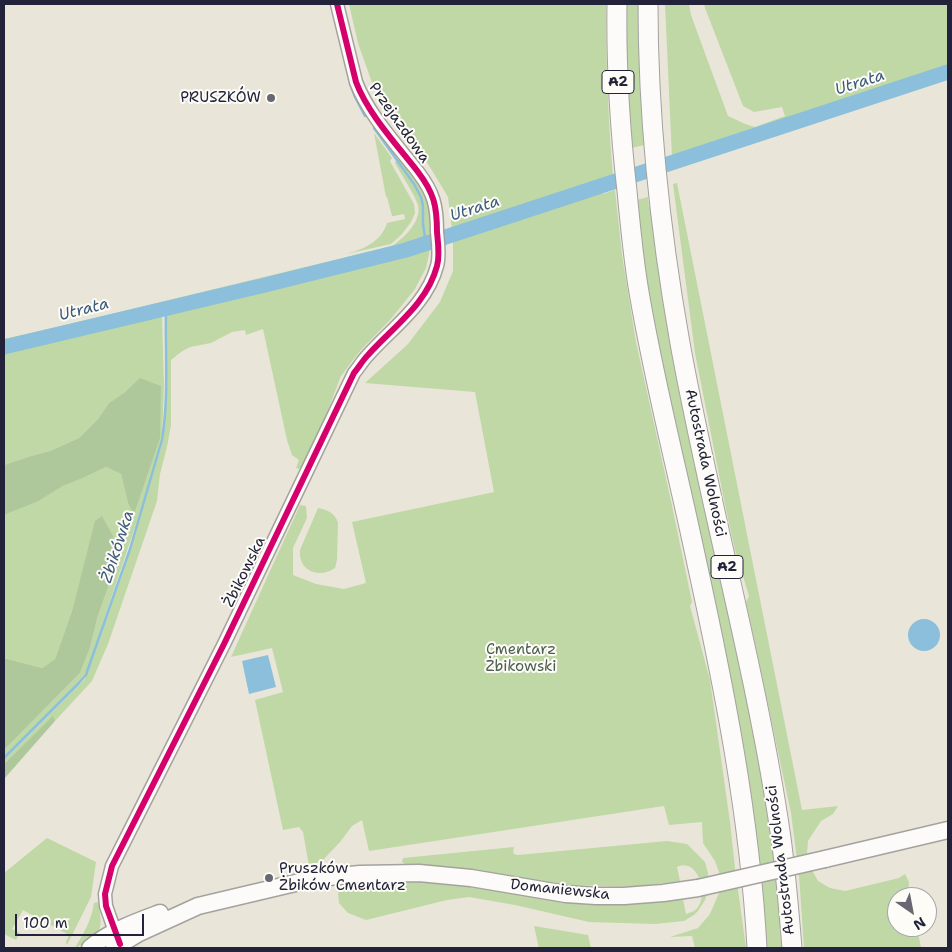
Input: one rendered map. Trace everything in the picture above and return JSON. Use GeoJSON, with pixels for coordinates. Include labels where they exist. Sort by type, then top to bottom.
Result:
{"type":"FeatureCollection","features":[{"type":"Feature","properties":{"kind":"highway","name":"Autostrada Wolności"},"geometry":{"type":"LineString","coordinates":[[617,4],[620,108],[634,261],[666,426],[719,665],[742,798],[757,948]]}},
{"type":"Feature","properties":{"kind":"highway","name":"Autostrada Wolności"},"geometry":{"type":"LineString","coordinates":[[648,4],[649,64],[655,150],[668,266],[685,370],[771,774],[788,892],[792,948]]}},
{"type":"Feature","properties":{"kind":"main road","name":"Domaniewska"},"geometry":{"type":"LineString","coordinates":[[90,948],[96,943],[116,941],[167,910],[189,905],[198,906],[315,879],[360,874],[419,873],[461,877],[566,894],[624,896],[663,893],[698,888],[948,830]]}},
{"type":"Feature","properties":{"kind":"street","name":"Przejazdowa"},"geometry":{"type":"LineString","coordinates":[[337,4],[360,93],[430,190],[435,200],[437,226]]}},
{"type":"Feature","properties":{"kind":"street","name":"Żbikowska"},"geometry":{"type":"LineString","coordinates":[[116,941],[106,906],[105,894],[112,866],[224,644],[354,373],[367,356],[409,314],[424,296],[432,281],[438,264],[437,226]]}},
{"type":"Feature","properties":{"kind":"green space","name":"Cmentarz Żbikowski"},"geometry":{"type":"Polygon","coordinates":[[[349,4],[606,4],[606,47],[613,176],[601,180],[603,194],[615,190],[622,255],[636,342],[692,602],[690,606],[710,680],[746,948],[695,948],[692,936],[670,937],[698,928],[710,914],[719,893],[720,875],[715,861],[703,843],[702,822],[669,825],[664,806],[369,851],[362,820],[352,826],[323,860],[309,866],[303,832],[299,827],[283,830],[255,700],[283,692],[272,648],[231,657],[300,505],[306,506],[307,518],[293,548],[293,575],[316,584],[344,589],[366,583],[352,522],[494,492],[475,392],[365,383],[408,344],[440,302],[453,271],[453,238],[448,197],[419,149],[392,118],[376,94],[358,43],[349,4]]]}},
{"type":"Feature","properties":{"kind":"green space"},"geometry":{"type":"Polygon","coordinates":[[[622,4],[644,4],[648,133],[643,134],[644,145],[632,148],[631,137],[627,138],[622,4]]]}},
{"type":"Feature","properties":{"kind":"green space"},"geometry":{"type":"Polygon","coordinates":[[[665,4],[689,4],[691,15],[728,116],[755,127],[785,116],[782,107],[754,112],[743,106],[704,4],[948,4],[948,66],[788,122],[672,157],[665,4]]]}},
{"type":"Feature","properties":{"kind":"green space"},"geometry":{"type":"Polygon","coordinates":[[[374,133],[392,158],[390,161],[414,204],[415,213],[402,234],[391,244],[346,254],[371,244],[381,235],[387,223],[405,219],[404,214],[392,216],[386,197],[374,133]]]}},
{"type":"Feature","properties":{"kind":"green space"},"geometry":{"type":"Polygon","coordinates":[[[401,158],[425,192],[429,203],[431,237],[374,254],[4,344],[4,339],[392,246],[415,223],[419,211],[414,196],[395,163],[401,158]]]}},
{"type":"Feature","properties":{"kind":"green space"},"geometry":{"type":"Polygon","coordinates":[[[677,183],[802,810],[838,806],[833,814],[821,821],[808,841],[807,853],[812,870],[818,881],[830,888],[845,891],[899,878],[905,874],[909,882],[909,887],[887,887],[887,937],[919,937],[921,948],[804,948],[799,875],[791,813],[746,602],[749,596],[735,550],[725,505],[695,353],[673,184],[677,183]]]}},
{"type":"Feature","properties":{"kind":"green space"},"geometry":{"type":"Polygon","coordinates":[[[648,197],[649,207],[655,205],[772,821],[785,948],[763,948],[642,277],[637,200],[648,197]]]}},
{"type":"Feature","properties":{"kind":"green space"},"geometry":{"type":"Polygon","coordinates":[[[431,245],[426,268],[415,289],[390,320],[360,351],[341,376],[320,431],[303,466],[299,469],[296,468],[299,460],[292,455],[287,440],[263,329],[246,335],[245,330],[232,332],[211,343],[190,347],[171,360],[171,425],[160,474],[157,501],[108,644],[92,681],[55,721],[53,717],[4,764],[4,760],[85,679],[87,674],[122,576],[163,441],[167,313],[372,263],[431,245]]]}},
{"type":"Feature","properties":{"kind":"green space"},"geometry":{"type":"Polygon","coordinates":[[[162,314],[164,386],[162,437],[137,521],[86,673],[4,757],[4,750],[80,673],[90,648],[98,615],[88,550],[72,611],[55,659],[42,668],[4,658],[4,515],[37,502],[63,486],[106,467],[121,474],[128,503],[161,386],[140,379],[109,403],[98,419],[79,438],[50,451],[4,465],[4,352],[162,314]]]}},
{"type":"Feature","properties":{"kind":"green space"},"geometry":{"type":"Polygon","coordinates":[[[140,378],[161,386],[160,438],[134,514],[128,503],[121,474],[106,467],[63,486],[37,502],[4,515],[4,465],[50,451],[79,438],[98,419],[109,403],[140,378]]]}},
{"type":"Feature","properties":{"kind":"green space"},"geometry":{"type":"Polygon","coordinates":[[[318,508],[331,512],[338,523],[335,568],[322,573],[316,573],[306,568],[300,557],[300,550],[318,508]]]}},
{"type":"Feature","properties":{"kind":"green space"},"geometry":{"type":"Polygon","coordinates":[[[102,516],[113,536],[118,558],[98,615],[90,648],[80,673],[4,750],[4,658],[42,668],[55,659],[72,611],[95,521],[102,516]]]}},
{"type":"Feature","properties":{"kind":"green space"},"geometry":{"type":"Polygon","coordinates":[[[53,716],[55,721],[4,779],[4,764],[53,716]]]}},
{"type":"Feature","properties":{"kind":"green space"},"geometry":{"type":"Polygon","coordinates":[[[47,838],[96,862],[91,897],[67,945],[66,942],[69,935],[23,910],[12,929],[20,933],[16,940],[4,934],[4,873],[47,838]]]}},
{"type":"Feature","properties":{"kind":"green space"},"geometry":{"type":"Polygon","coordinates":[[[667,841],[687,844],[705,862],[708,873],[709,889],[705,900],[694,915],[684,921],[655,924],[589,922],[515,905],[469,897],[447,900],[366,920],[348,913],[339,903],[338,893],[345,885],[355,881],[429,881],[558,900],[683,899],[686,914],[694,911],[699,906],[702,898],[702,889],[697,873],[685,865],[677,867],[680,881],[633,887],[572,885],[454,867],[405,864],[402,862],[403,858],[514,847],[514,854],[518,855],[667,841]]]}},
{"type":"Feature","properties":{"kind":"green space"},"geometry":{"type":"Polygon","coordinates":[[[98,902],[101,921],[99,930],[90,939],[75,948],[89,921],[94,903],[98,902]]]}},
{"type":"Feature","properties":{"kind":"green space"},"geometry":{"type":"Polygon","coordinates":[[[534,926],[588,935],[591,948],[539,948],[534,926]]]}},
{"type":"Feature","properties":{"kind":"water"},"geometry":{"type":"Polygon","coordinates":[[[924,619],[936,623],[940,635],[936,647],[924,651],[912,647],[908,635],[912,623],[924,619]]]}},
{"type":"Feature","properties":{"kind":"water"},"geometry":{"type":"Polygon","coordinates":[[[268,655],[276,687],[249,694],[242,661],[268,655]]]}},
{"type":"Feature","properties":{"kind":"waterway","name":"Utrata"},"geometry":{"type":"LineString","coordinates":[[4,347],[406,250],[948,72]]}},
{"type":"Feature","properties":{"kind":"waterway"},"geometry":{"type":"LineString","coordinates":[[350,83],[365,116]]}},
{"type":"Feature","properties":{"kind":"waterway"},"geometry":{"type":"LineString","coordinates":[[374,128],[414,184],[421,197],[426,244]]}},
{"type":"Feature","properties":{"kind":"waterway","name":"Żbikówka"},"geometry":{"type":"LineString","coordinates":[[4,758],[86,675],[130,549],[162,440],[166,391],[166,308]]}},
{"type":"Feature","properties":{"kind":"cycle path"},"geometry":{"type":"LineString","coordinates":[[120,944],[106,906],[105,894],[112,866],[224,644],[354,373],[366,357],[408,314],[426,292],[438,262],[439,253],[434,200],[418,172],[375,117],[361,94],[356,82],[337,4]]}},
{"type":"Feature","properties":{"kind":"place","name":"PRUSZKÓW"},"geometry":{"type":"Point","coordinates":[271,98]}},
{"type":"Feature","properties":{"kind":"place","name":"Pruszków Żbików Cmentarz"},"geometry":{"type":"Point","coordinates":[269,878]}}]}
